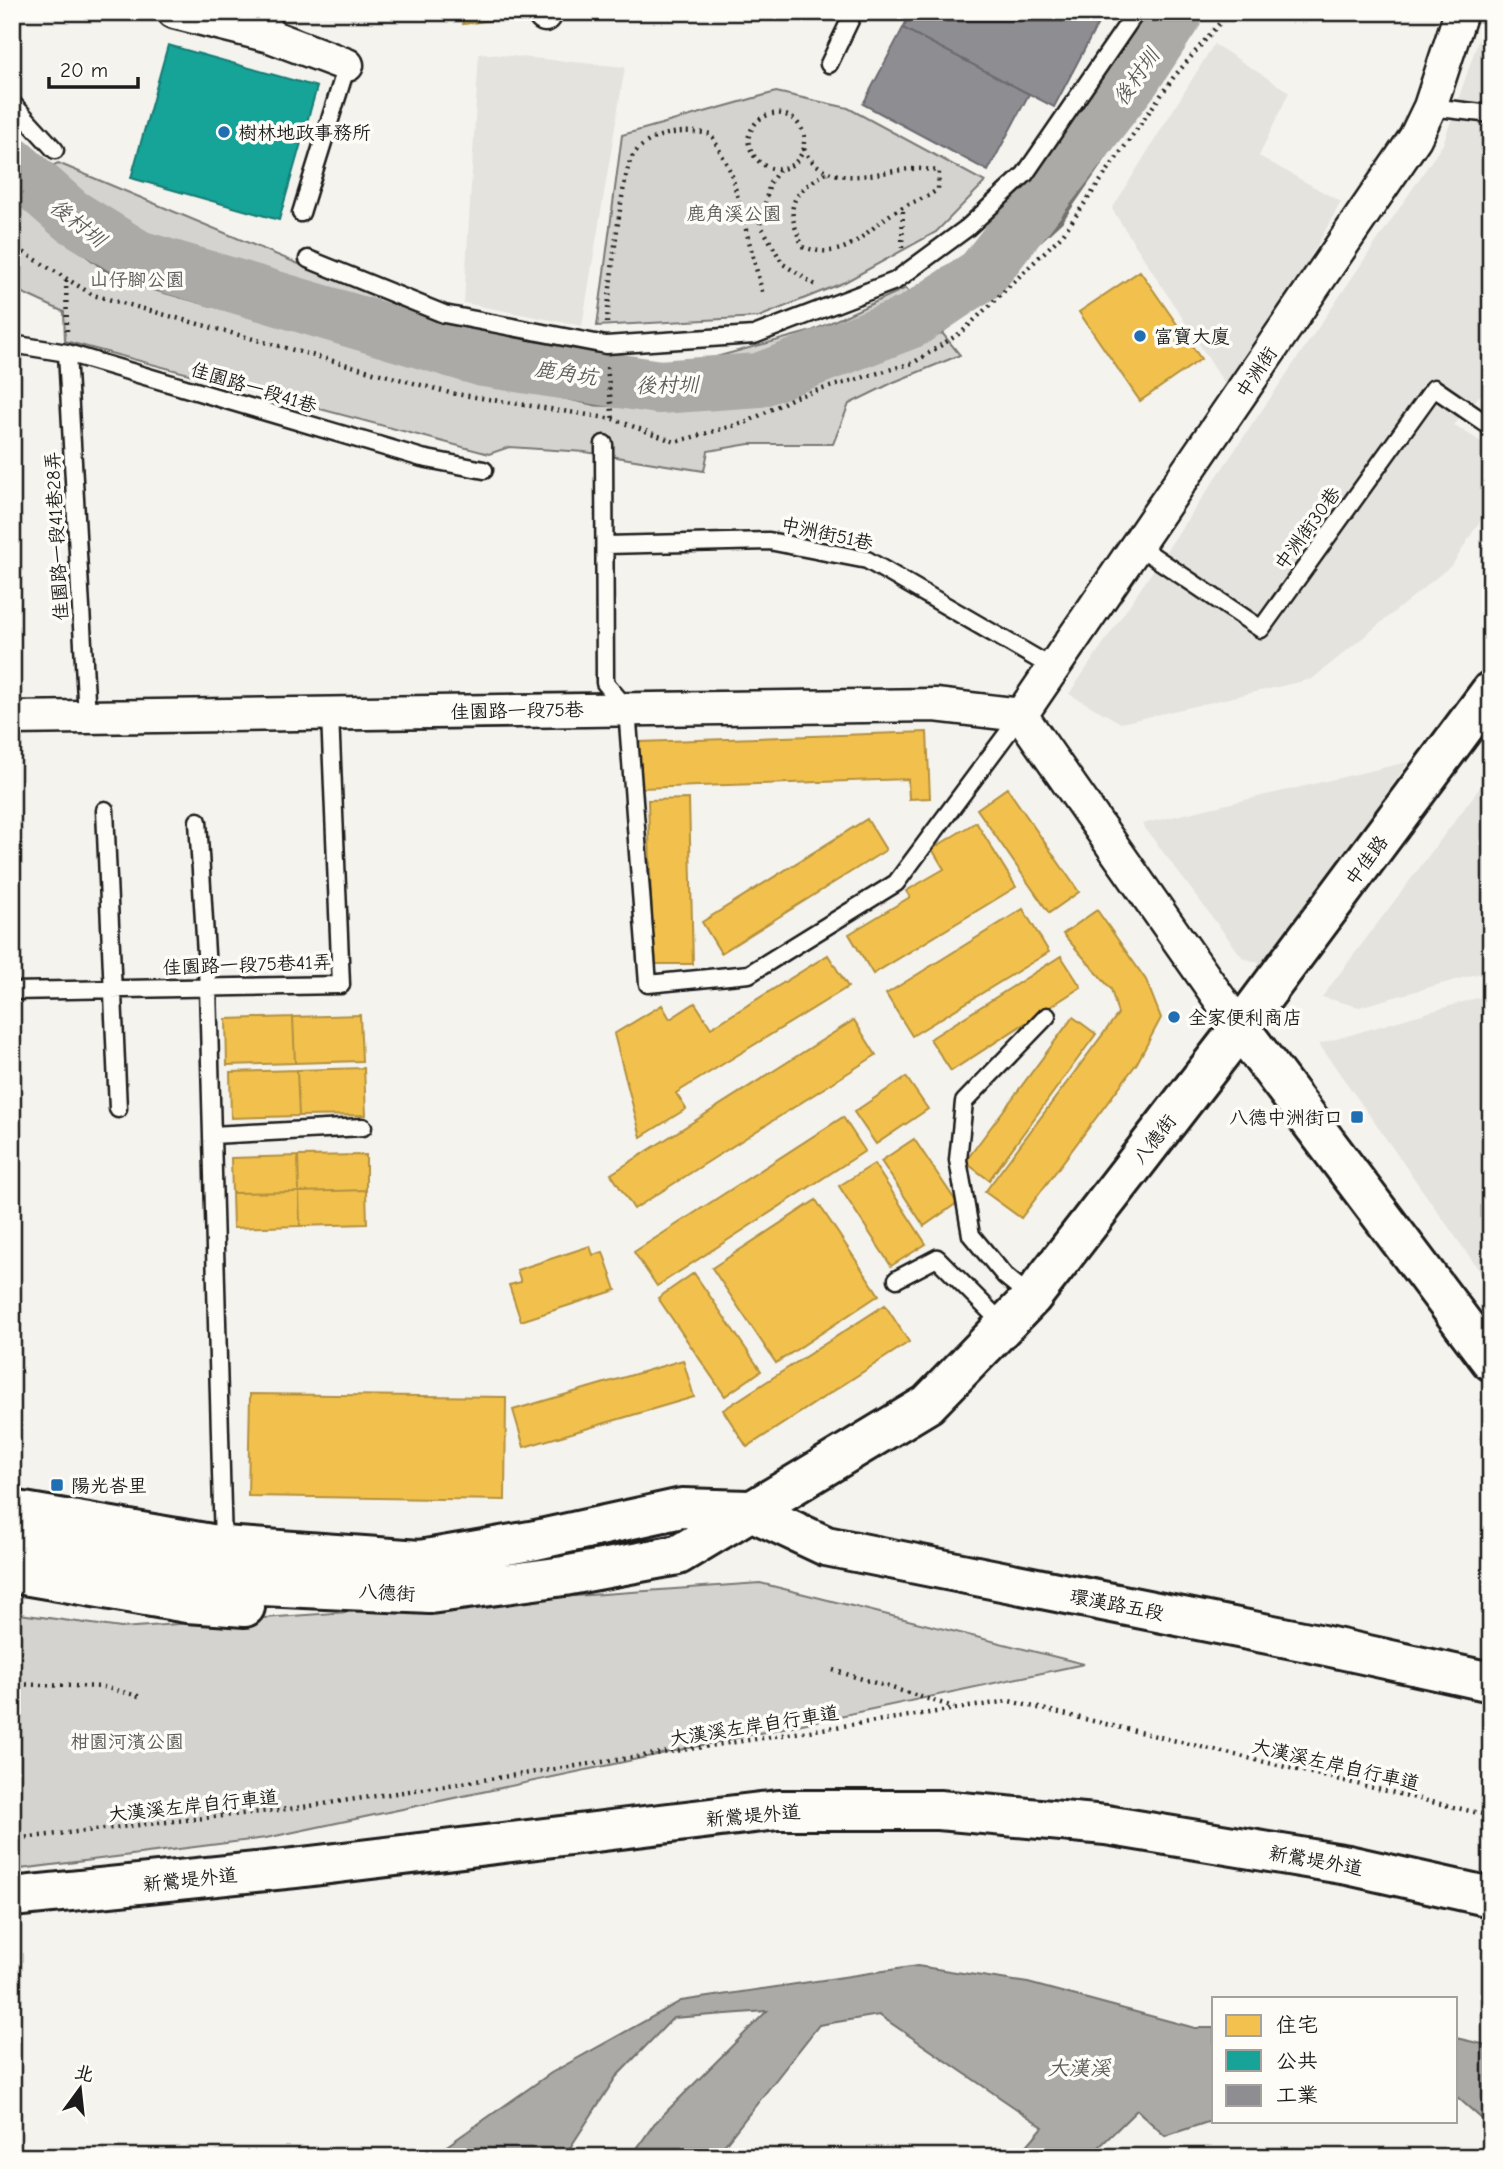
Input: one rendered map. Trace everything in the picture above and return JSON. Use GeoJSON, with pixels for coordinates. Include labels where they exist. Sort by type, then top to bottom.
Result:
{"type":"FeatureCollection","features":[{"type":"Feature","properties":{"kind":"street"},"geometry":{"type":"LineString","coordinates":[[174,12],[271,24],[347,65]]}},
{"type":"Feature","properties":{"kind":"street","name":"中洲街"},"geometry":{"type":"LineString","coordinates":[[1021,715],[1415,138],[1430,107],[1461,12]]}},
{"type":"Feature","properties":{"kind":"street","name":"中佳路"},"geometry":{"type":"LineString","coordinates":[[1240,1028],[1491,691]]}},
{"type":"Feature","properties":{"kind":"street","name":"佳園路一段75巷"},"geometry":{"type":"LineString","coordinates":[[12,718],[935,705],[1021,715]]}},
{"type":"Feature","properties":{"kind":"street"},"geometry":{"type":"LineString","coordinates":[[1021,715],[1240,1028],[1491,1361]]}},
{"type":"Feature","properties":{"kind":"street","name":"八德街"},"geometry":{"type":"LineString","coordinates":[[12,1545],[243,1584],[430,1594],[564,1576],[678,1555],[748,1510],[928,1404],[1032,1297],[1240,1028]]}},
{"type":"Feature","properties":{"kind":"street","name":"八德街"},"geometry":{"type":"LineString","coordinates":[[12,1510],[223,1546],[420,1560],[536,1541],[681,1508],[748,1510]]}},
{"type":"Feature","properties":{"kind":"street","name":"環漢路五段"},"geometry":{"type":"LineString","coordinates":[[748,1510],[826,1546],[1300,1640],[1491,1682]]}},
{"type":"Feature","properties":{"kind":"street"},"geometry":{"type":"LineString","coordinates":[[12,1573],[187,1603],[312,1612],[430,1594]]}},
{"type":"Feature","properties":{"kind":"street","name":"新鶯堤外道"},"geometry":{"type":"LineString","coordinates":[[12,1897],[295,1868],[778,1810],[939,1810],[1119,1827],[1348,1865],[1491,1897]]}},
{"type":"Feature","properties":{"kind":"lane"},"geometry":{"type":"LineString","coordinates":[[829,64],[854,12]]}},
{"type":"Feature","properties":{"kind":"lane"},"geometry":{"type":"LineString","coordinates":[[308,259],[444,314],[607,345],[754,335],[895,281],[967,228],[1025,174],[1136,12]]}},
{"type":"Feature","properties":{"kind":"lane"},"geometry":{"type":"LineString","coordinates":[[301,213],[347,65]]}},
{"type":"Feature","properties":{"kind":"lane"},"geometry":{"type":"LineString","coordinates":[[12,103],[55,150]]}},
{"type":"Feature","properties":{"kind":"lane"},"geometry":{"type":"LineString","coordinates":[[1430,107],[1491,114]]}},
{"type":"Feature","properties":{"kind":"lane","name":"佳園路一段41巷"},"geometry":{"type":"LineString","coordinates":[[12,344],[67,353],[422,458],[484,470]]}},
{"type":"Feature","properties":{"kind":"lane","name":"佳園路一段41巷28弄"},"geometry":{"type":"LineString","coordinates":[[67,353],[87,717]]}},
{"type":"Feature","properties":{"kind":"lane","name":"中洲街30巷"},"geometry":{"type":"LineString","coordinates":[[1138,546],[1261,629],[1434,388],[1491,427]]}},
{"type":"Feature","properties":{"kind":"lane"},"geometry":{"type":"LineString","coordinates":[[604,444],[605,683],[627,709],[648,984],[749,974],[896,883],[1021,715]]}},
{"type":"Feature","properties":{"kind":"lane","name":"中洲街51巷"},"geometry":{"type":"LineString","coordinates":[[606,545],[769,541],[867,560],[1054,668]]}},
{"type":"Feature","properties":{"kind":"lane","name":"佳園路一段75巷41弄"},"geometry":{"type":"LineString","coordinates":[[12,991],[341,985],[330,714]]}},
{"type":"Feature","properties":{"kind":"lane"},"geometry":{"type":"LineString","coordinates":[[105,810],[118,1109]]}},
{"type":"Feature","properties":{"kind":"lane"},"geometry":{"type":"LineString","coordinates":[[198,821],[208,987],[223,1546]]}},
{"type":"Feature","properties":{"kind":"lane"},"geometry":{"type":"LineString","coordinates":[[1032,1297],[1005,1276],[971,1235],[958,1160],[964,1102],[1046,1016]]}},
{"type":"Feature","properties":{"kind":"lane"},"geometry":{"type":"LineString","coordinates":[[212,1135],[363,1127]]}},
{"type":"Feature","properties":{"kind":"lane"},"geometry":{"type":"LineString","coordinates":[[897,1279],[937,1258],[1005,1326]]}},
{"type":"Feature","properties":{"kind":"path"},"geometry":{"type":"LineString","coordinates":[[12,245],[93,295],[450,393],[613,419],[675,442],[747,422],[795,397],[913,363],[962,332],[1063,234],[1173,78],[1229,12]]}},
{"type":"Feature","properties":{"kind":"path"},"geometry":{"type":"LineString","coordinates":[[779,170],[760,165],[749,149],[748,139],[757,121],[774,113],[792,118],[803,131],[804,148],[813,163],[828,172],[858,175],[927,168],[939,172],[938,189],[926,199],[903,206],[849,248],[822,253],[803,247],[795,229],[792,206],[802,187],[828,172]]}},
{"type":"Feature","properties":{"kind":"path"},"geometry":{"type":"LineString","coordinates":[[607,317],[620,211],[632,157],[654,138],[689,130],[711,134],[731,172],[763,295]]}},
{"type":"Feature","properties":{"kind":"path"},"geometry":{"type":"LineString","coordinates":[[804,148],[795,163],[779,170],[770,183],[760,224],[783,264],[817,286]]}},
{"type":"Feature","properties":{"kind":"path"},"geometry":{"type":"LineString","coordinates":[[901,256],[903,206]]}},
{"type":"Feature","properties":{"kind":"path"},"geometry":{"type":"LineString","coordinates":[[66,279],[67,353]]}},
{"type":"Feature","properties":{"kind":"path"},"geometry":{"type":"LineString","coordinates":[[606,358],[613,419]]}},
{"type":"Feature","properties":{"kind":"path"},"geometry":{"type":"LineString","coordinates":[[833,1670],[958,1708]]}},
{"type":"Feature","properties":{"kind":"path"},"geometry":{"type":"LineString","coordinates":[[12,1684],[103,1688],[142,1697]]}},
{"type":"Feature","properties":{"kind":"path","name":"大漢溪左岸自行車道"},"geometry":{"type":"LineString","coordinates":[[12,1839],[323,1804],[1009,1701],[1491,1816]]}},
{"type":"Feature","properties":{"kind":"path"},"geometry":{"type":"LineString","coordinates":[[223,1798],[224,1815]]}},
{"type":"Feature","properties":{"kind":"shaded area"},"geometry":{"type":"Polygon","coordinates":[[[1239,12],[1346,12],[1343,16],[1239,12]]]}},
{"type":"Feature","properties":{"kind":"shaded area"},"geometry":{"type":"Polygon","coordinates":[[[1488,12],[1491,12],[1491,383],[1454,425],[1491,448],[1491,503],[1453,564],[1312,679],[1121,723],[1069,694],[1443,144],[1488,12]]]}},
{"type":"Feature","properties":{"kind":"shaded area"},"geometry":{"type":"Polygon","coordinates":[[[1214,44],[1289,92],[1259,156],[1341,202],[1265,339],[1230,392],[1112,209],[1214,44]]]}},
{"type":"Feature","properties":{"kind":"shaded area"},"geometry":{"type":"Polygon","coordinates":[[[479,53],[625,67],[582,326],[464,303],[479,53]]]}},
{"type":"Feature","properties":{"kind":"shaded area"},"geometry":{"type":"Polygon","coordinates":[[[1408,762],[1271,966],[1243,958],[1142,824],[1408,762]]]}},
{"type":"Feature","properties":{"kind":"shaded area"},"geometry":{"type":"Polygon","coordinates":[[[1491,773],[1491,970],[1359,1007],[1322,997],[1491,773]]]}},
{"type":"Feature","properties":{"kind":"shaded area"},"geometry":{"type":"Polygon","coordinates":[[[1491,994],[1491,1287],[1319,1044],[1491,994]]]}},
{"type":"Feature","properties":{"kind":"green space","name":"鹿角溪公園"},"geometry":{"type":"Polygon","coordinates":[[[776,92],[848,108],[985,182],[936,232],[845,282],[759,317],[597,326],[622,135],[776,92]]]}},
{"type":"Feature","properties":{"kind":"green space","name":"山仔腳公園"},"geometry":{"type":"Polygon","coordinates":[[[58,163],[499,348],[596,370],[690,364],[812,331],[906,288],[960,355],[849,404],[833,444],[749,444],[708,451],[704,471],[585,452],[509,447],[489,454],[65,341],[64,312],[12,288],[12,185],[58,163]]]}},
{"type":"Feature","properties":{"kind":"green space","name":"柑園河濱公園"},"geometry":{"type":"Polygon","coordinates":[[[760,1583],[1084,1664],[266,1838],[12,1870],[12,1613],[121,1628],[760,1583]]]}},
{"type":"Feature","properties":{"kind":"water","name":"大漢溪"},"geometry":{"type":"Polygon","coordinates":[[[917,1966],[1028,1983],[1195,2028],[1212,2028],[1212,2121],[1165,2136],[1137,2110],[1089,2157],[1017,2157],[1043,2127],[879,2015],[819,2025],[715,2157],[631,2157],[654,2124],[767,2011],[673,2018],[616,2077],[564,2157],[431,2157],[551,2073],[681,2001],[917,1966]]]}},
{"type":"Feature","properties":{"kind":"water"},"geometry":{"type":"Polygon","coordinates":[[[1458,2038],[1491,2046],[1491,2127],[1458,2098],[1458,2038]]]}},
{"type":"Feature","properties":{"kind":"building: 住宅"},"geometry":{"type":"Polygon","coordinates":[[[462,12],[515,12],[515,17],[463,24],[462,12]]]}},
{"type":"Feature","properties":{"kind":"building: 住宅","name":"富寶大廈"},"geometry":{"type":"Polygon","coordinates":[[[1140,271],[1201,359],[1140,401],[1079,312],[1140,271]]]}},
{"type":"Feature","properties":{"kind":"building: 住宅"},"geometry":{"type":"Polygon","coordinates":[[[927,732],[930,798],[909,799],[908,779],[641,788],[639,742],[927,732]]]}},
{"type":"Feature","properties":{"kind":"building: 住宅"},"geometry":{"type":"Polygon","coordinates":[[[1007,788],[1079,892],[1049,913],[977,809],[1007,788]]]}},
{"type":"Feature","properties":{"kind":"building: 住宅"},"geometry":{"type":"Polygon","coordinates":[[[689,799],[693,964],[653,964],[648,800],[689,799]]]}},
{"type":"Feature","properties":{"kind":"building: 住宅"},"geometry":{"type":"Polygon","coordinates":[[[867,819],[886,850],[721,953],[702,922],[867,819]]]}},
{"type":"Feature","properties":{"kind":"building: 住宅"},"geometry":{"type":"Polygon","coordinates":[[[976,822],[1016,887],[873,974],[849,934],[910,897],[906,891],[944,869],[932,849],[976,822]]]}},
{"type":"Feature","properties":{"kind":"building: 住宅"},"geometry":{"type":"Polygon","coordinates":[[[1023,909],[1049,952],[912,1036],[886,994],[1023,909]]]}},
{"type":"Feature","properties":{"kind":"building: 住宅"},"geometry":{"type":"Polygon","coordinates":[[[1097,910],[1146,980],[1161,1018],[1137,1063],[1021,1218],[985,1192],[1118,1014],[1111,989],[1063,934],[1097,910]]]}},
{"type":"Feature","properties":{"kind":"building: 住宅"},"geometry":{"type":"Polygon","coordinates":[[[828,955],[848,987],[676,1093],[686,1109],[641,1137],[614,1034],[662,1005],[670,1019],[695,1003],[711,1028],[828,955]]]}},
{"type":"Feature","properties":{"kind":"building: 住宅"},"geometry":{"type":"Polygon","coordinates":[[[1061,956],[1081,987],[951,1071],[930,1039],[1061,956]]]}},
{"type":"Feature","properties":{"kind":"building: 住宅"},"geometry":{"type":"Polygon","coordinates":[[[360,1015],[362,1061],[295,1063],[293,1017],[360,1015]]]}},
{"type":"Feature","properties":{"kind":"building: 住宅"},"geometry":{"type":"Polygon","coordinates":[[[293,1017],[295,1063],[227,1065],[226,1019],[293,1017]]]}},
{"type":"Feature","properties":{"kind":"building: 住宅"},"geometry":{"type":"Polygon","coordinates":[[[1073,1017],[1096,1034],[989,1180],[965,1162],[1073,1017]]]}},
{"type":"Feature","properties":{"kind":"building: 住宅"},"geometry":{"type":"Polygon","coordinates":[[[854,1020],[876,1055],[634,1209],[611,1174],[854,1020]]]}},
{"type":"Feature","properties":{"kind":"building: 住宅"},"geometry":{"type":"Polygon","coordinates":[[[364,1068],[366,1115],[299,1116],[297,1070],[364,1068]]]}},
{"type":"Feature","properties":{"kind":"building: 住宅"},"geometry":{"type":"Polygon","coordinates":[[[297,1070],[299,1116],[231,1118],[230,1072],[297,1070]]]}},
{"type":"Feature","properties":{"kind":"building: 住宅"},"geometry":{"type":"Polygon","coordinates":[[[906,1077],[928,1109],[876,1144],[854,1112],[906,1077]]]}},
{"type":"Feature","properties":{"kind":"building: 住宅"},"geometry":{"type":"Polygon","coordinates":[[[843,1117],[865,1151],[657,1286],[634,1252],[843,1117]]]}},
{"type":"Feature","properties":{"kind":"building: 住宅"},"geometry":{"type":"Polygon","coordinates":[[[914,1139],[957,1203],[924,1226],[881,1161],[914,1139]]]}},
{"type":"Feature","properties":{"kind":"building: 住宅"},"geometry":{"type":"Polygon","coordinates":[[[366,1155],[366,1190],[299,1192],[298,1156],[366,1155]]]}},
{"type":"Feature","properties":{"kind":"building: 住宅"},"geometry":{"type":"Polygon","coordinates":[[[298,1156],[299,1192],[232,1193],[231,1158],[298,1156]]]}},
{"type":"Feature","properties":{"kind":"building: 住宅"},"geometry":{"type":"Polygon","coordinates":[[[874,1164],[926,1244],[891,1266],[839,1186],[874,1164]]]}},
{"type":"Feature","properties":{"kind":"building: 住宅"},"geometry":{"type":"Polygon","coordinates":[[[366,1190],[367,1224],[300,1226],[299,1192],[366,1190]]]}},
{"type":"Feature","properties":{"kind":"building: 住宅"},"geometry":{"type":"Polygon","coordinates":[[[299,1192],[300,1226],[233,1228],[232,1193],[299,1192]]]}},
{"type":"Feature","properties":{"kind":"building: 住宅"},"geometry":{"type":"Polygon","coordinates":[[[816,1200],[879,1295],[776,1363],[712,1268],[816,1200]]]}},
{"type":"Feature","properties":{"kind":"building: 住宅"},"geometry":{"type":"Polygon","coordinates":[[[590,1246],[593,1255],[603,1252],[616,1290],[521,1321],[509,1285],[521,1282],[517,1270],[590,1246]]]}},
{"type":"Feature","properties":{"kind":"building: 住宅"},"geometry":{"type":"Polygon","coordinates":[[[694,1273],[761,1371],[725,1396],[658,1298],[694,1273]]]}},
{"type":"Feature","properties":{"kind":"building: 住宅"},"geometry":{"type":"Polygon","coordinates":[[[885,1305],[909,1342],[747,1447],[723,1410],[885,1305]]]}},
{"type":"Feature","properties":{"kind":"building: 住宅"},"geometry":{"type":"Polygon","coordinates":[[[683,1360],[694,1397],[524,1447],[513,1410],[683,1360]]]}},
{"type":"Feature","properties":{"kind":"building: 住宅"},"geometry":{"type":"Polygon","coordinates":[[[250,1394],[506,1397],[505,1500],[248,1496],[250,1394]]]}},
{"type":"Feature","properties":{"kind":"building: 公共","name":"樹林地政事務所"},"geometry":{"type":"Polygon","coordinates":[[[168,45],[317,87],[279,220],[131,178],[168,45]]]}},
{"type":"Feature","properties":{"kind":"building: 工業"},"geometry":{"type":"Polygon","coordinates":[[[911,12],[1104,12],[1054,107],[903,28],[911,12]]]}},
{"type":"Feature","properties":{"kind":"building: 工業"},"geometry":{"type":"Polygon","coordinates":[[[903,28],[1029,94],[988,171],[863,104],[903,28]]]}},
{"type":"Feature","properties":{"kind":"waterway","name":"鹿角坑"},"geometry":{"type":"LineString","coordinates":[[12,164],[70,215],[138,257],[484,360],[659,387],[759,380],[912,321],[982,274],[1134,78],[1177,12]]}},
{"type":"Feature","properties":{"kind":"waterway","name":"後村圳"},"geometry":{"type":"LineString","coordinates":[[12,194],[119,277],[487,378],[597,402],[689,406],[777,389],[939,331],[1059,219],[1202,12]]}},
{"type":"Feature","properties":{"kind":"place","name":"樹林地政事務所"},"geometry":{"type":"Point","coordinates":[224,132]}},
{"type":"Feature","properties":{"kind":"place","name":"富寶大廈"},"geometry":{"type":"Point","coordinates":[1140,336]}},
{"type":"Feature","properties":{"kind":"place","name":"全家便利商店"},"geometry":{"type":"Point","coordinates":[1174,1017]}},
{"type":"Feature","properties":{"kind":"place","name":"八德中洲街口"},"geometry":{"type":"Point","coordinates":[1357,1117]}},
{"type":"Feature","properties":{"kind":"place","name":"陽光峇里"},"geometry":{"type":"Point","coordinates":[57,1485]}}]}
